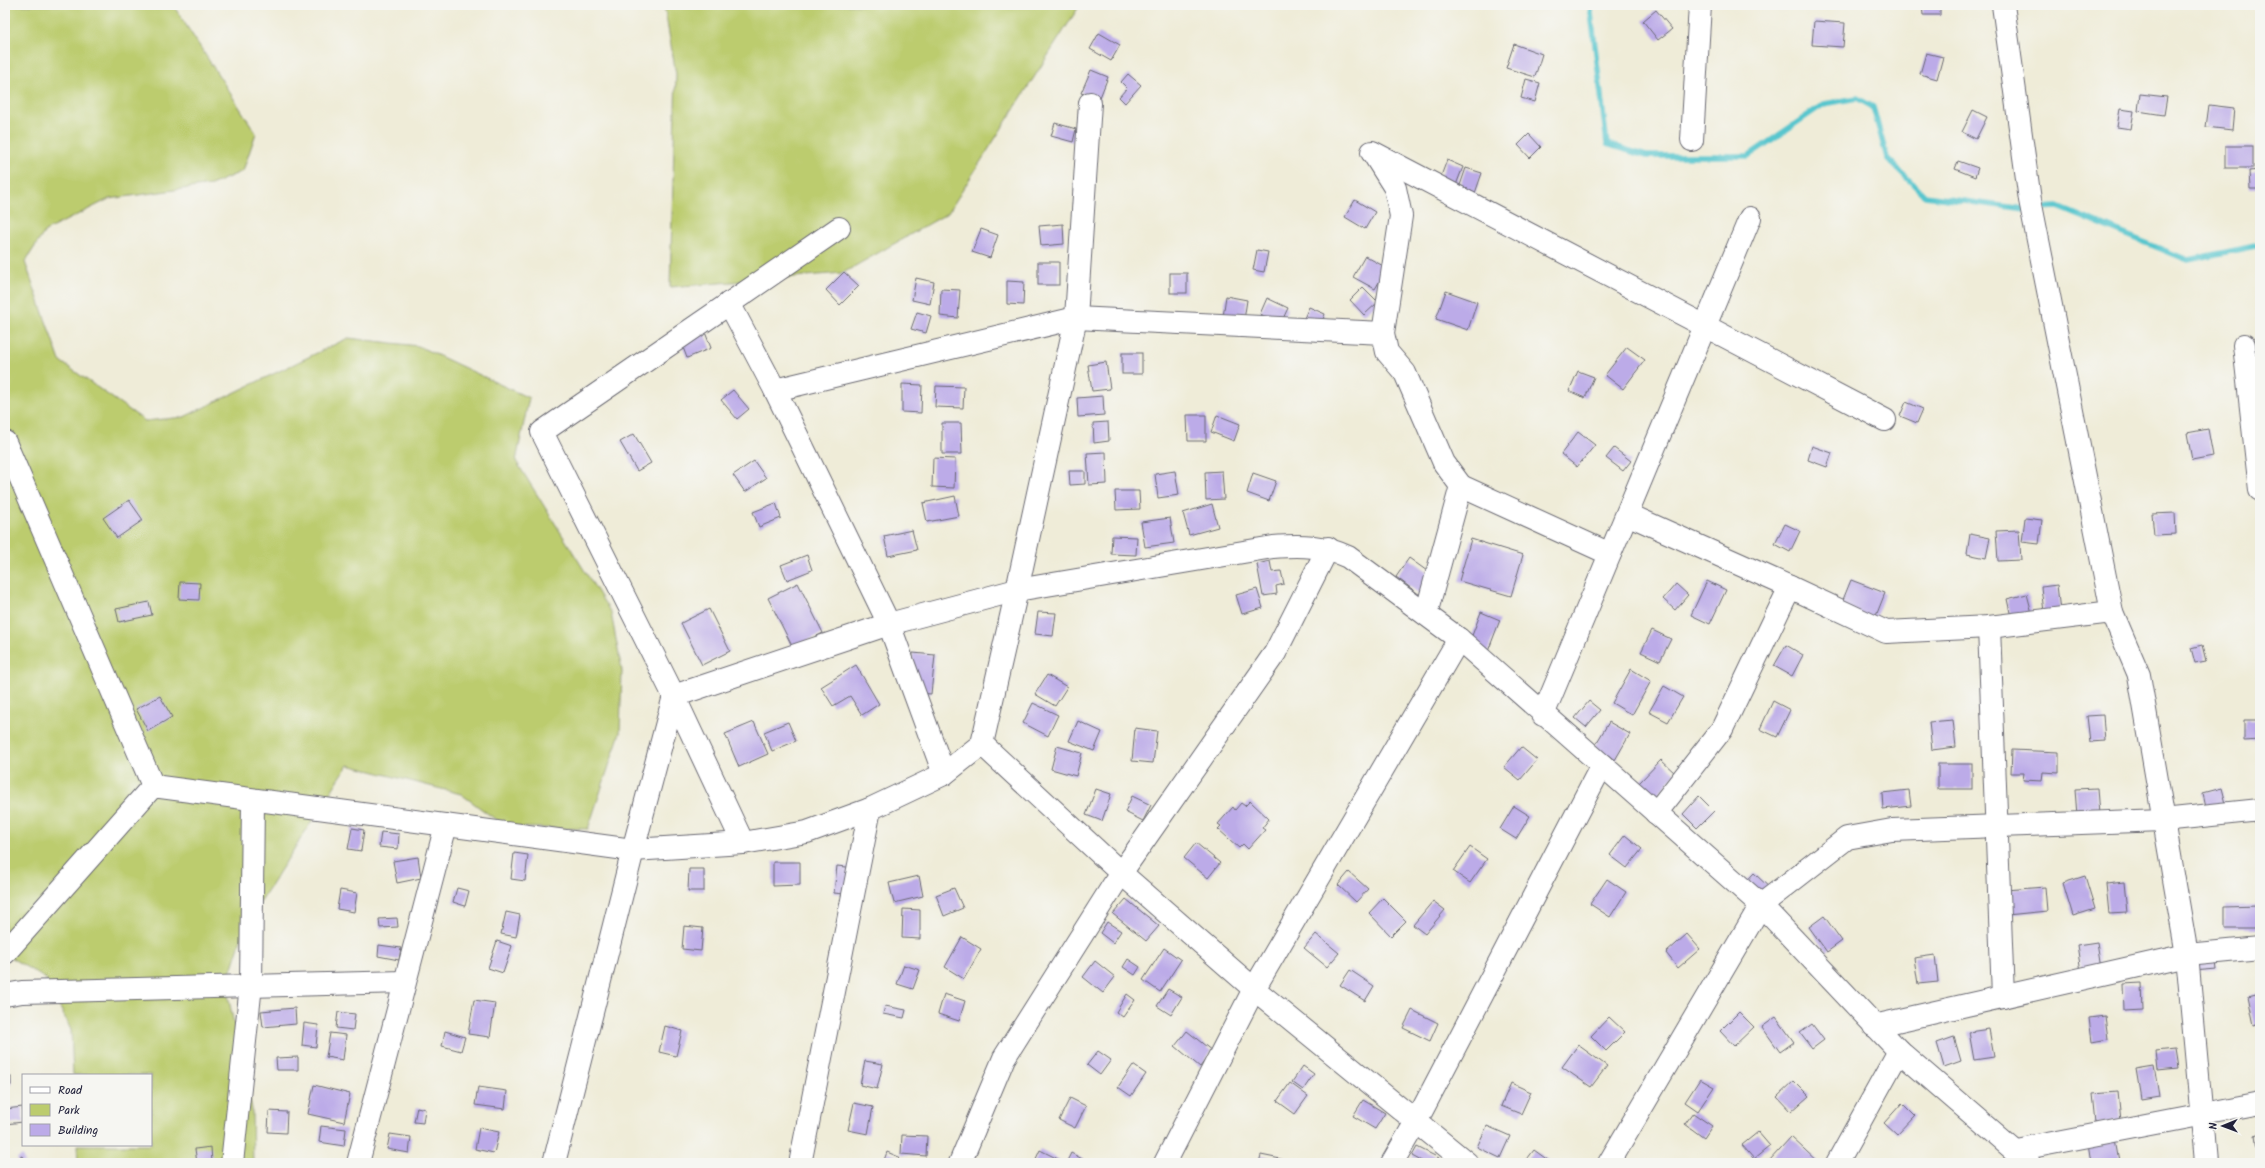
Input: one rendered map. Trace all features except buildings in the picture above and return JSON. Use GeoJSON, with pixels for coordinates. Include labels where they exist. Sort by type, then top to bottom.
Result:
{"type":"FeatureCollection","features":[{"type":"Feature","properties":{"kind":"street"},"geometry":{"type":"LineString","coordinates":[[1692,140],[1700,5]]}},
{"type":"Feature","properties":{"kind":"street"},"geometry":{"type":"LineString","coordinates":[[2003,5],[2030,200],[2112,612],[2139,675],[2187,956],[2206,1163]]}},
{"type":"Feature","properties":{"kind":"street"},"geometry":{"type":"LineString","coordinates":[[153,786],[633,850],[744,843],[807,832],[870,809],[944,774],[982,744],[1017,590],[1076,318],[1090,103]]}},
{"type":"Feature","properties":{"kind":"street"},"geometry":{"type":"LineString","coordinates":[[1610,554],[1461,486],[1444,463],[1406,373],[1387,352],[1383,333],[1401,216],[1395,188],[1372,152],[1885,420]]}},
{"type":"Feature","properties":{"kind":"street"},"geometry":{"type":"LineString","coordinates":[[1543,715],[1750,218]]}},
{"type":"Feature","properties":{"kind":"street"},"geometry":{"type":"LineString","coordinates":[[744,843],[674,696],[542,432],[839,228]]}},
{"type":"Feature","properties":{"kind":"street"},"geometry":{"type":"LineString","coordinates":[[729,303],[775,390],[889,624],[944,774]]}},
{"type":"Feature","properties":{"kind":"street"},"geometry":{"type":"LineString","coordinates":[[775,390],[1076,318],[1383,333]]}},
{"type":"Feature","properties":{"kind":"street"},"geometry":{"type":"LineString","coordinates":[[2244,345],[2260,490]]}},
{"type":"Feature","properties":{"kind":"street"},"geometry":{"type":"LineString","coordinates":[[5,442],[153,786]]}},
{"type":"Feature","properties":{"kind":"street"},"geometry":{"type":"LineString","coordinates":[[1426,614],[1461,486]]}},
{"type":"Feature","properties":{"kind":"street"},"geometry":{"type":"LineString","coordinates":[[1627,514],[1886,632],[1989,626],[2112,612]]}},
{"type":"Feature","properties":{"kind":"street"},"geometry":{"type":"LineString","coordinates":[[674,696],[889,624],[1017,590],[1273,547],[1297,546],[1328,548],[1348,557],[1459,639],[1543,715],[1761,905],[1874,1026],[1899,1050],[2022,1157],[2202,1114],[2260,1103]]}},
{"type":"Feature","properties":{"kind":"street"},"geometry":{"type":"LineString","coordinates":[[960,1163],[1004,1058],[1121,872],[1275,653],[1328,548]]}},
{"type":"Feature","properties":{"kind":"street"},"geometry":{"type":"LineString","coordinates":[[1656,813],[1722,729],[1790,587]]}},
{"type":"Feature","properties":{"kind":"street"},"geometry":{"type":"LineString","coordinates":[[1989,626],[2003,997]]}},
{"type":"Feature","properties":{"kind":"street"},"geometry":{"type":"LineString","coordinates":[[1165,1163],[1254,989],[1459,639]]}},
{"type":"Feature","properties":{"kind":"street"},"geometry":{"type":"LineString","coordinates":[[554,1163],[633,850],[674,696]]}},
{"type":"Feature","properties":{"kind":"street"},"geometry":{"type":"LineString","coordinates":[[982,744],[1121,872],[1254,989],[1417,1120],[1467,1163]]}},
{"type":"Feature","properties":{"kind":"street"},"geometry":{"type":"LineString","coordinates":[[1392,1163],[1417,1120],[1602,766]]}},
{"type":"Feature","properties":{"kind":"street"},"geometry":{"type":"LineString","coordinates":[[5,953],[153,786]]}},
{"type":"Feature","properties":{"kind":"street"},"geometry":{"type":"LineString","coordinates":[[232,1163],[250,985],[253,800]]}},
{"type":"Feature","properties":{"kind":"street"},"geometry":{"type":"LineString","coordinates":[[801,1159],[870,809]]}},
{"type":"Feature","properties":{"kind":"street"},"geometry":{"type":"LineString","coordinates":[[1609,1163],[1761,905],[1847,838],[1892,830],[1996,828],[2163,820],[2260,810]]}},
{"type":"Feature","properties":{"kind":"street"},"geometry":{"type":"LineString","coordinates":[[358,1163],[446,825]]}},
{"type":"Feature","properties":{"kind":"street"},"geometry":{"type":"LineString","coordinates":[[1874,1026],[2187,956],[2260,948]]}},
{"type":"Feature","properties":{"kind":"street"},"geometry":{"type":"LineString","coordinates":[[5,995],[22,992],[404,982]]}},
{"type":"Feature","properties":{"kind":"street"},"geometry":{"type":"LineString","coordinates":[[1837,1163],[1899,1050]]}},
{"type":"Feature","properties":{"kind":"green space"},"geometry":{"type":"Polygon","coordinates":[[[5,5],[173,5],[256,133],[243,171],[211,185],[109,199],[45,231],[25,262],[60,361],[145,421],[184,417],[348,338],[418,346],[529,398],[516,461],[611,613],[622,671],[620,733],[588,829],[506,827],[461,794],[348,765],[246,924],[226,986],[252,1109],[253,1163],[78,1163],[77,1146],[152,1146],[152,1074],[73,1074],[71,1030],[46,979],[5,954],[5,5]]]}},
{"type":"Feature","properties":{"kind":"green space"},"geometry":{"type":"Polygon","coordinates":[[[664,5],[1080,5],[948,213],[843,273],[670,287],[676,74],[664,5]]]}},
{"type":"Feature","properties":{"kind":"waterway"},"geometry":{"type":"LineString","coordinates":[[1590,5],[1607,144],[1646,156],[1748,156],[1824,104],[1857,98],[1873,107],[1887,158],[1925,196],[2025,209]]}},
{"type":"Feature","properties":{"kind":"waterway"},"geometry":{"type":"LineString","coordinates":[[2036,208],[2058,207],[2188,260],[2260,245]]}}]}
